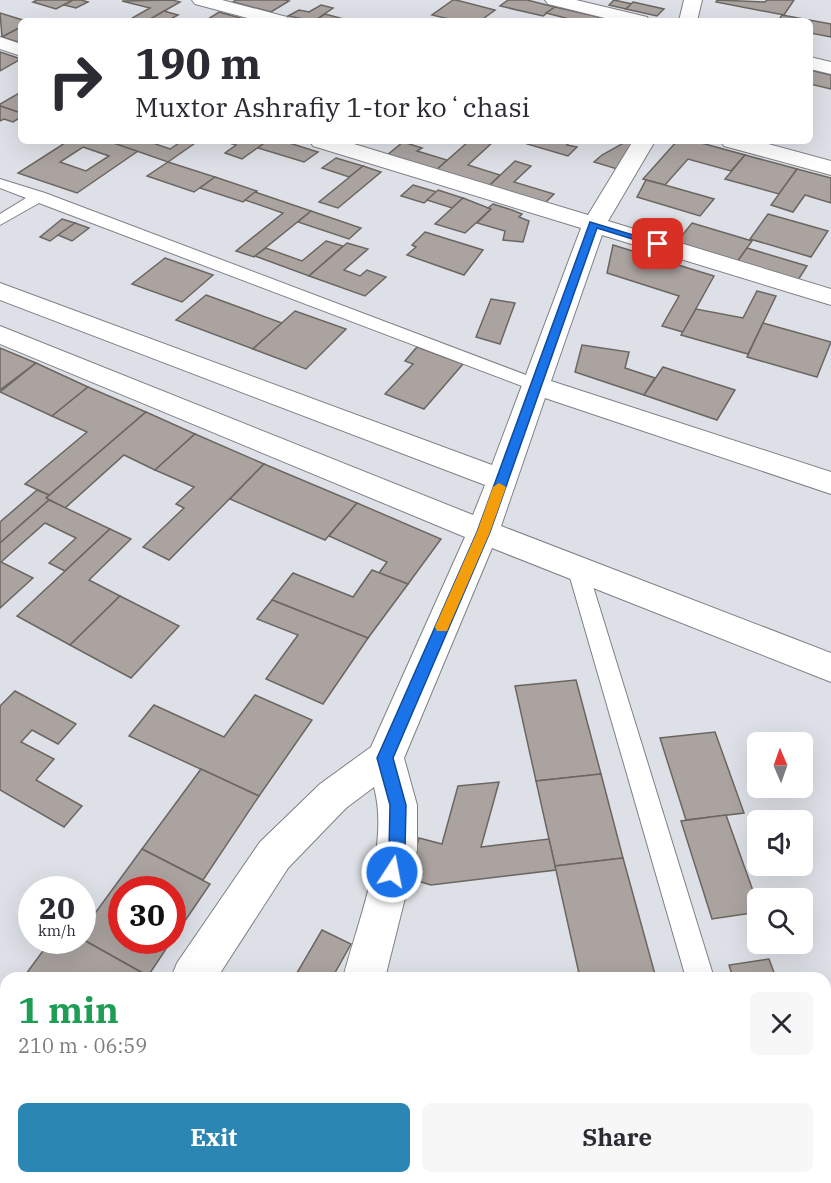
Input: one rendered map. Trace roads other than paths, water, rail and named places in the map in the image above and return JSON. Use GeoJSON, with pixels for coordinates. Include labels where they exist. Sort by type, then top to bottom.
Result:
{"type":"FeatureCollection","features":[{"type":"Feature","properties":{"kind":"street"},"geometry":{"type":"LineString","coordinates":[[201,0],[269,18]]}},
{"type":"Feature","properties":{"kind":"street"},"geometry":{"type":"LineString","coordinates":[[554,0],[628,18]]}},
{"type":"Feature","properties":{"kind":"street"},"geometry":{"type":"LineString","coordinates":[[689,18],[693,0]]}},
{"type":"Feature","properties":{"kind":"street"},"geometry":{"type":"LineString","coordinates":[[0,43],[18,49]]}},
{"type":"Feature","properties":{"kind":"street"},"geometry":{"type":"LineString","coordinates":[[813,64],[831,68]]}},
{"type":"Feature","properties":{"kind":"street"},"geometry":{"type":"LineString","coordinates":[[331,144],[831,297]]}},
{"type":"Feature","properties":{"kind":"street"},"geometry":{"type":"LineString","coordinates":[[196,972],[274,855],[333,796],[385,758],[483,532],[594,224],[642,144]]}},
{"type":"Feature","properties":{"kind":"street"},"geometry":{"type":"LineString","coordinates":[[743,144],[831,168]]}},
{"type":"Feature","properties":{"kind":"street"},"geometry":{"type":"LineString","coordinates":[[0,291],[502,480]]}},
{"type":"Feature","properties":{"kind":"street"},"geometry":{"type":"LineString","coordinates":[[0,334],[483,532],[831,668]]}},
{"type":"Feature","properties":{"kind":"street"},"geometry":{"type":"LineString","coordinates":[[536,385],[831,483]]}},
{"type":"Feature","properties":{"kind":"street"},"geometry":{"type":"LineString","coordinates":[[366,972],[397,850],[398,805],[385,758]]}},
{"type":"Feature","properties":{"kind":"lane"},"geometry":{"type":"LineString","coordinates":[[0,183],[40,196],[536,385]]}},
{"type":"Feature","properties":{"kind":"lane"},"geometry":{"type":"LineString","coordinates":[[0,220],[40,196]]}},
{"type":"Feature","properties":{"kind":"lane"},"geometry":{"type":"LineString","coordinates":[[577,567],[698,972]]}}]}
